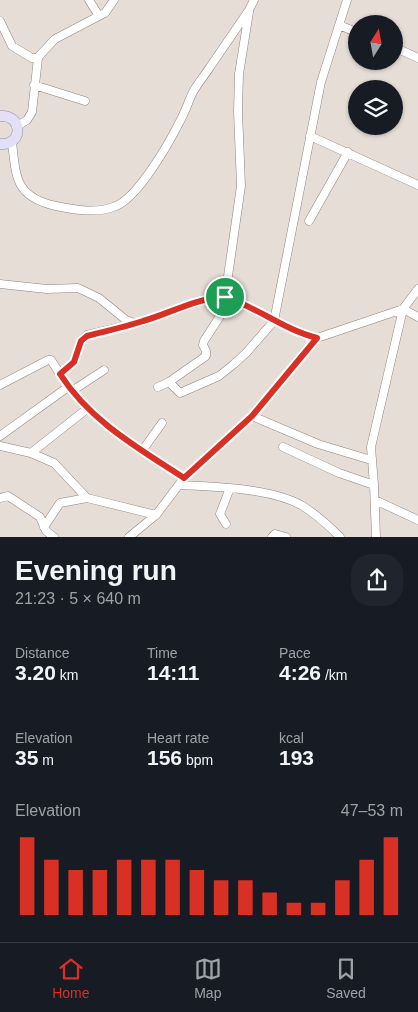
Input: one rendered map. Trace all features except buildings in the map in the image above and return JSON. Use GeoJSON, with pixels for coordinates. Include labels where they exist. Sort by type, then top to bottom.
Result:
{"type":"FeatureCollection","features":[{"type":"Feature","properties":{"kind":"main road"},"geometry":{"type":"LineString","coordinates":[[0,116],[11,118],[17,126],[18,133],[12,142],[0,144]]}},
{"type":"Feature","properties":{"kind":"street"},"geometry":{"type":"LineString","coordinates":[[88,0],[99,16]]}},
{"type":"Feature","properties":{"kind":"street"},"geometry":{"type":"LineString","coordinates":[[17,126],[30,116],[38,58],[55,39],[105,13],[114,0]]}},
{"type":"Feature","properties":{"kind":"street"},"geometry":{"type":"LineString","coordinates":[[12,142],[16,176],[28,195],[38,201],[58,207],[80,210],[106,210],[118,206],[143,182],[180,122],[194,89],[254,0]]}},
{"type":"Feature","properties":{"kind":"street"},"geometry":{"type":"LineString","coordinates":[[169,382],[180,393],[219,376],[246,353],[274,321],[321,82],[347,0]]}},
{"type":"Feature","properties":{"kind":"street"},"geometry":{"type":"LineString","coordinates":[[158,387],[169,382],[206,356],[203,345],[204,341],[228,298],[241,186],[238,111],[239,74],[249,10]]}},
{"type":"Feature","properties":{"kind":"street"},"geometry":{"type":"LineString","coordinates":[[0,21],[12,46],[32,58],[38,58]]}},
{"type":"Feature","properties":{"kind":"street"},"geometry":{"type":"LineString","coordinates":[[339,25],[348,29]]}},
{"type":"Feature","properties":{"kind":"street"},"geometry":{"type":"LineString","coordinates":[[403,51],[418,58]]}},
{"type":"Feature","properties":{"kind":"street"},"geometry":{"type":"LineString","coordinates":[[34,85],[85,101]]}},
{"type":"Feature","properties":{"kind":"street"},"geometry":{"type":"LineString","coordinates":[[310,136],[418,185]]}},
{"type":"Feature","properties":{"kind":"street"},"geometry":{"type":"LineString","coordinates":[[309,221],[348,152]]}},
{"type":"Feature","properties":{"kind":"street"},"geometry":{"type":"LineString","coordinates":[[0,284],[46,289],[78,288],[99,298],[126,320],[134,323]]}},
{"type":"Feature","properties":{"kind":"street"},"geometry":{"type":"LineString","coordinates":[[376,537],[371,460],[373,434],[403,309],[418,289]]}},
{"type":"Feature","properties":{"kind":"street"},"geometry":{"type":"LineString","coordinates":[[60,374],[74,362],[83,338],[87,336],[142,322],[199,301],[213,298],[228,298],[302,334],[317,338]]}},
{"type":"Feature","properties":{"kind":"street"},"geometry":{"type":"LineString","coordinates":[[128,537],[156,515],[182,481],[252,416],[317,338],[403,309],[418,317]]}},
{"type":"Feature","properties":{"kind":"street"},"geometry":{"type":"LineString","coordinates":[[0,385],[51,360],[70,389],[110,429],[182,481],[276,496],[301,505],[317,515],[340,537]]}},
{"type":"Feature","properties":{"kind":"street"},"geometry":{"type":"LineString","coordinates":[[0,436],[70,389],[104,370]]}},
{"type":"Feature","properties":{"kind":"street"},"geometry":{"type":"LineString","coordinates":[[31,453],[88,408]]}},
{"type":"Feature","properties":{"kind":"street"},"geometry":{"type":"LineString","coordinates":[[252,416],[318,444],[371,460]]}},
{"type":"Feature","properties":{"kind":"street"},"geometry":{"type":"LineString","coordinates":[[142,451],[162,423]]}},
{"type":"Feature","properties":{"kind":"street"},"geometry":{"type":"LineString","coordinates":[[0,446],[31,453],[54,463],[87,498]]}},
{"type":"Feature","properties":{"kind":"street"},"geometry":{"type":"LineString","coordinates":[[283,448],[330,469],[374,485]]}},
{"type":"Feature","properties":{"kind":"street"},"geometry":{"type":"LineString","coordinates":[[226,524],[220,514],[230,488]]}},
{"type":"Feature","properties":{"kind":"street"},"geometry":{"type":"LineString","coordinates":[[0,498],[8,496],[40,517],[44,527],[54,537]]}},
{"type":"Feature","properties":{"kind":"street"},"geometry":{"type":"LineString","coordinates":[[44,527],[63,501],[87,498],[156,515]]}},
{"type":"Feature","properties":{"kind":"street"},"geometry":{"type":"LineString","coordinates":[[375,500],[418,520]]}},
{"type":"Feature","properties":{"kind":"street"},"geometry":{"type":"LineString","coordinates":[[272,537],[275,534],[286,537]]}},
{"type":"Feature","properties":{"kind":"route"},"geometry":{"type":"LineString","coordinates":[[225,297],[302,334],[317,338],[252,416],[184,478],[110,429],[68,387],[60,374],[74,362],[78,355],[81,341],[87,336],[142,322],[199,301],[225,297]]}}]}
